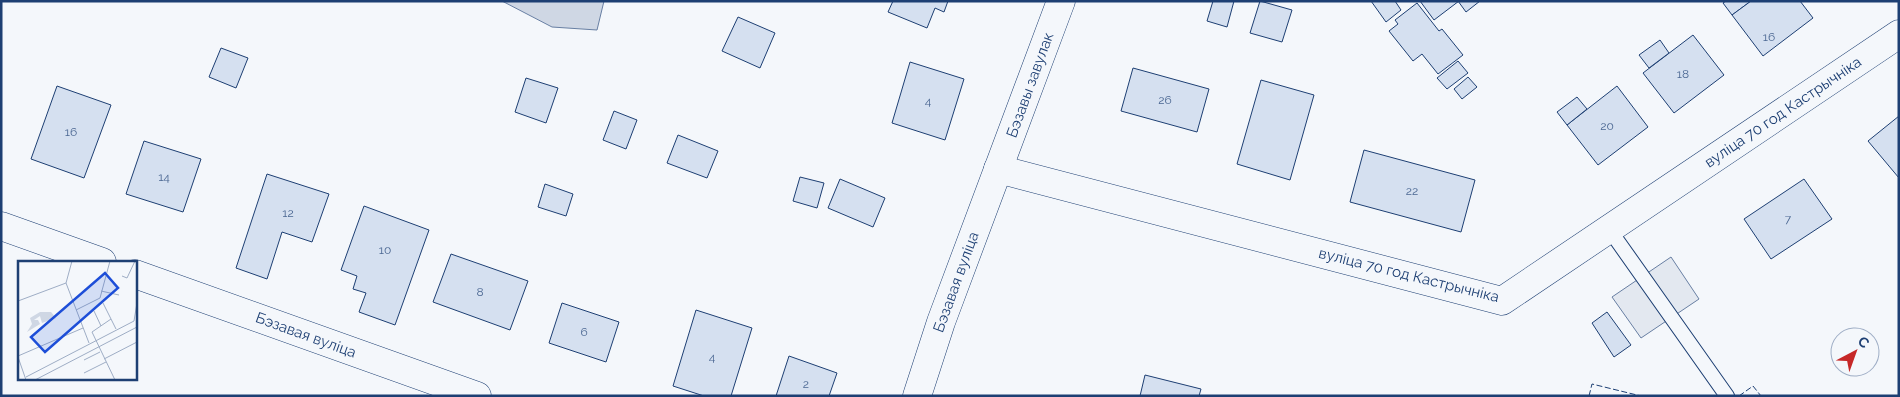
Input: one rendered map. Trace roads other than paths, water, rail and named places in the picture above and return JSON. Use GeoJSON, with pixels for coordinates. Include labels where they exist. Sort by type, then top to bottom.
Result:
{"type":"FeatureCollection","features":[{"type":"Feature","properties":{"kind":"street","name":"Бэзавы завулак"},"geometry":{"type":"LineString","coordinates":[[998,169],[1061,1]]}},
{"type":"Feature","properties":{"kind":"street","name":"вуліца 70 год Кастрычніка"},"geometry":{"type":"LineString","coordinates":[[998,169],[1502,301],[1899,34]]}},
{"type":"Feature","properties":{"kind":"street","name":"Бэзавая вуліца"},"geometry":{"type":"LineString","coordinates":[[917,396],[941,322],[998,169]]}},
{"type":"Feature","properties":{"kind":"street"},"geometry":{"type":"LineString","coordinates":[[1,226],[99,261]]}},
{"type":"Feature","properties":{"kind":"street","name":"Бэзавая вуліца"},"geometry":{"type":"LineString","coordinates":[[136,274],[477,396]]}},
{"type":"Feature","properties":{"kind":"lane"},"geometry":{"type":"LineString","coordinates":[[1609,230],[1727,396]]}}]}
